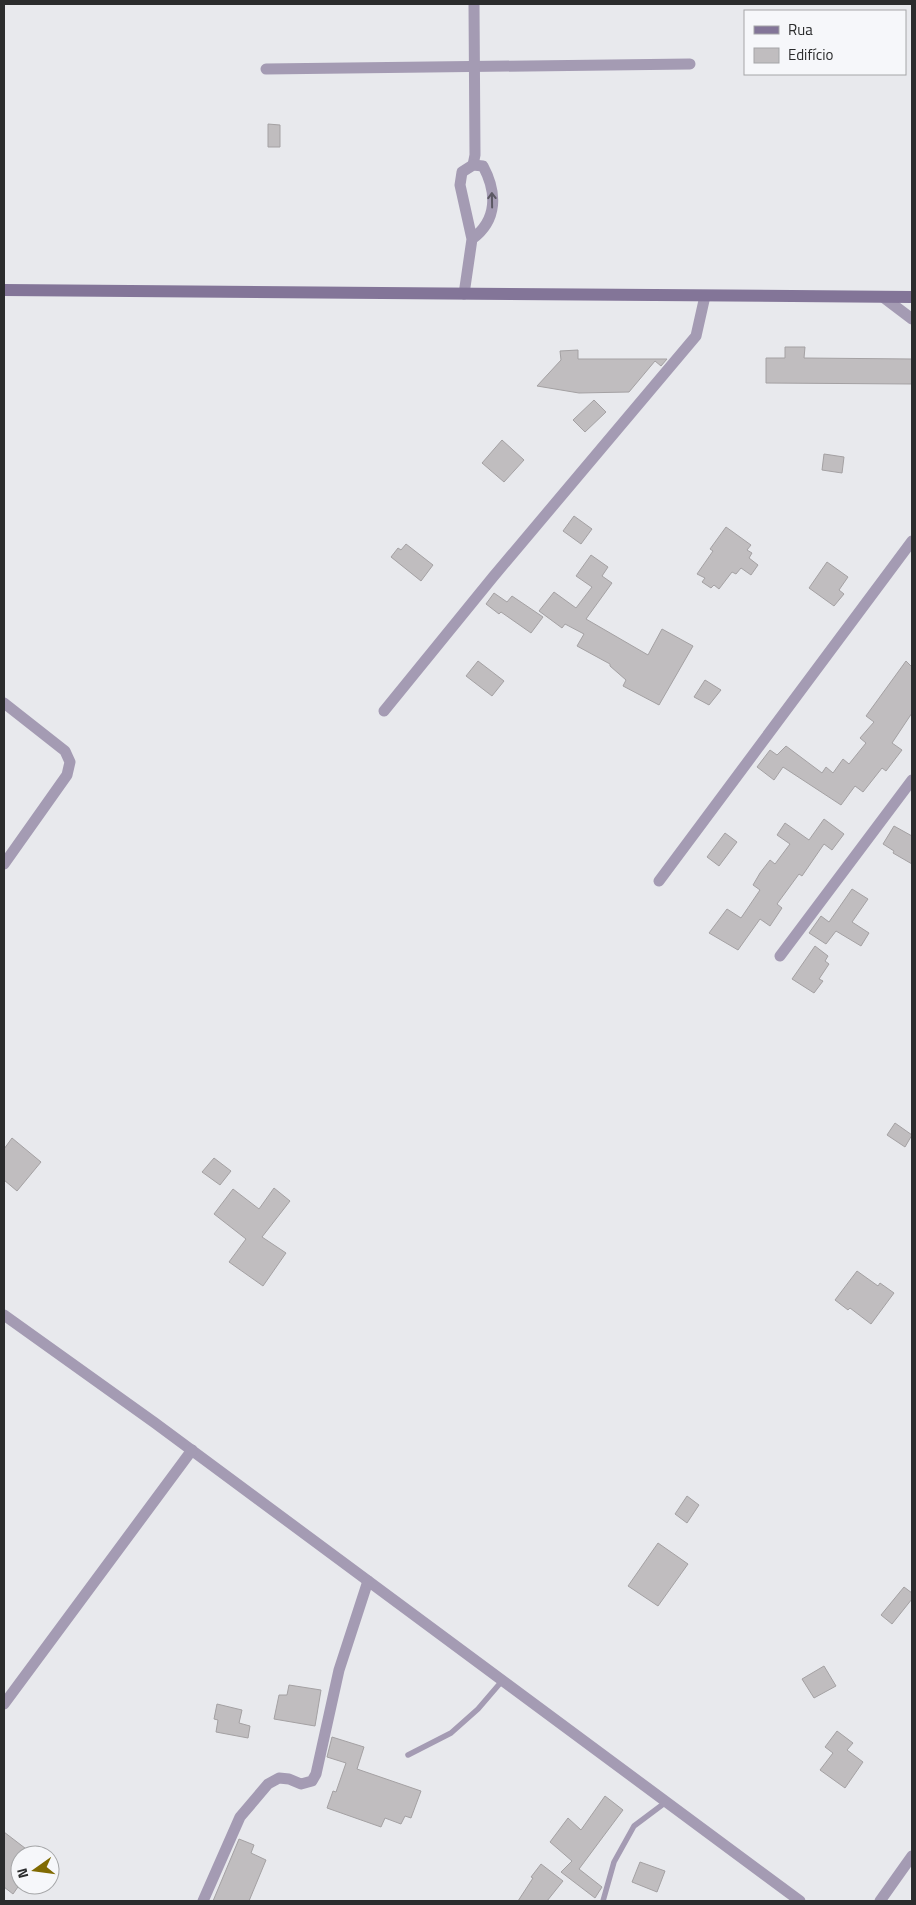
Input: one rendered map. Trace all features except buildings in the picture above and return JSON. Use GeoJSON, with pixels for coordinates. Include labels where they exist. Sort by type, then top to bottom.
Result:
{"type":"FeatureCollection","features":[{"type":"Feature","properties":{"kind":"main road"},"geometry":{"type":"LineString","coordinates":[[4,290],[912,297]]}},
{"type":"Feature","properties":{"kind":"street"},"geometry":{"type":"LineString","coordinates":[[473,165],[475,155],[474,4]]}},
{"type":"Feature","properties":{"kind":"street"},"geometry":{"type":"LineString","coordinates":[[266,69],[690,64]]}},
{"type":"Feature","properties":{"kind":"street"},"geometry":{"type":"LineString","coordinates":[[464,294],[472,239],[460,186],[462,172],[473,165],[483,166],[493,194],[492,212],[483,231],[472,239]]}},
{"type":"Feature","properties":{"kind":"street"},"geometry":{"type":"LineString","coordinates":[[384,711],[493,576],[696,336],[705,296]]}},
{"type":"Feature","properties":{"kind":"street"},"geometry":{"type":"LineString","coordinates":[[883,297],[912,320]]}},
{"type":"Feature","properties":{"kind":"street"},"geometry":{"type":"LineString","coordinates":[[659,881],[912,541]]}},
{"type":"Feature","properties":{"kind":"street"},"geometry":{"type":"LineString","coordinates":[[4,703],[65,751],[70,762],[67,775],[4,864]]}},
{"type":"Feature","properties":{"kind":"street"},"geometry":{"type":"LineString","coordinates":[[780,956],[912,780]]}},
{"type":"Feature","properties":{"kind":"street"},"geometry":{"type":"LineString","coordinates":[[4,1315],[192,1450],[800,1901]]}},
{"type":"Feature","properties":{"kind":"street"},"geometry":{"type":"LineString","coordinates":[[4,1704],[192,1450]]}},
{"type":"Feature","properties":{"kind":"street"},"geometry":{"type":"LineString","coordinates":[[204,1901],[240,1817],[268,1784],[280,1778],[289,1779],[301,1784],[312,1781],[316,1774],[338,1670],[368,1581]]}},
{"type":"Feature","properties":{"kind":"street"},"geometry":{"type":"LineString","coordinates":[[880,1901],[912,1856]]}},
{"type":"Feature","properties":{"kind":"lane"},"geometry":{"type":"LineString","coordinates":[[408,1755],[451,1733],[478,1710],[502,1681]]}},
{"type":"Feature","properties":{"kind":"lane"},"geometry":{"type":"LineString","coordinates":[[603,1901],[614,1862],[634,1826],[666,1802]]}}]}
